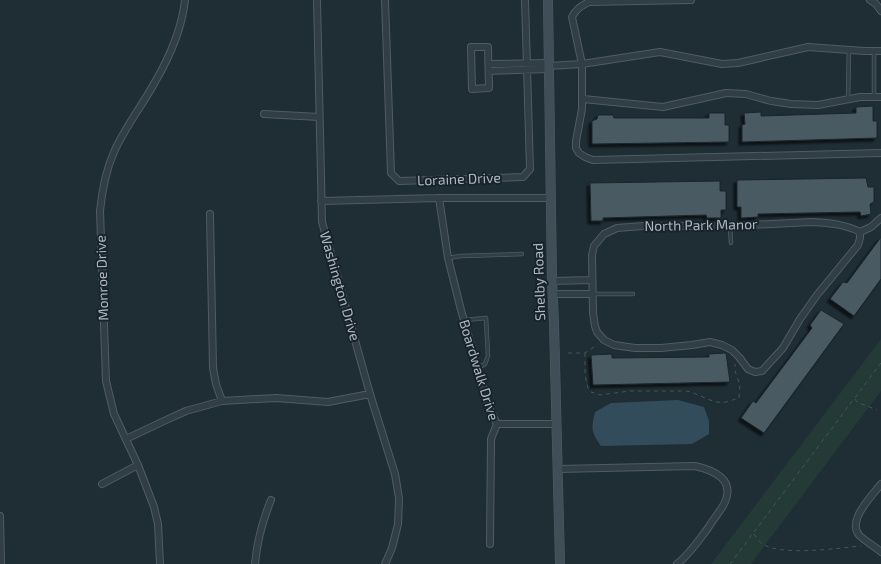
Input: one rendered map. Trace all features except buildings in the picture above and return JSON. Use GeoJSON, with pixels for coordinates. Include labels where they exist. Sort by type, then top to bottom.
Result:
{"type":"FeatureCollection","features":[{"type":"Feature","properties":{"kind":"street","name":"Monroe Drive"},"geometry":{"type":"LineString","coordinates":[[160,564],[156,515],[138,466],[114,414],[106,381],[100,233],[101,200],[114,154],[165,62],[180,25],[185,0]]}},
{"type":"Feature","properties":{"kind":"street","name":"Washington Drive"},"geometry":{"type":"LineString","coordinates":[[316,0],[322,222],[370,394],[395,474],[399,498],[398,524],[392,548],[385,564]]}},
{"type":"Feature","properties":{"kind":"street","name":"Loraine Drive"},"geometry":{"type":"LineString","coordinates":[[386,0],[391,173],[399,181],[523,177],[530,169],[525,0]]}},
{"type":"Feature","properties":{"kind":"street","name":"Shelby Road"},"geometry":{"type":"LineString","coordinates":[[548,0],[552,281],[560,564]]}},
{"type":"Feature","properties":{"kind":"street"},"geometry":{"type":"LineString","coordinates":[[692,0],[589,2],[581,5],[575,11],[572,17],[582,64],[583,99],[576,141],[576,148],[579,153],[593,160],[881,153]]}},
{"type":"Feature","properties":{"kind":"street"},"geometry":{"type":"LineString","coordinates":[[870,0],[881,11]]}},
{"type":"Feature","properties":{"kind":"street"},"geometry":{"type":"LineString","coordinates":[[488,46],[489,67],[489,88],[472,89],[471,47],[488,46]]}},
{"type":"Feature","properties":{"kind":"street"},"geometry":{"type":"LineString","coordinates":[[489,67],[582,64],[660,52],[722,64],[738,63],[808,47],[881,51]]}},
{"type":"Feature","properties":{"kind":"street"},"geometry":{"type":"LineString","coordinates":[[583,99],[664,107],[726,93],[746,94],[791,104],[818,105],[848,99],[878,98]]}},
{"type":"Feature","properties":{"kind":"street"},"geometry":{"type":"LineString","coordinates":[[264,114],[320,117]]}},
{"type":"Feature","properties":{"kind":"street","name":"Boardwalk Drive"},"geometry":{"type":"LineString","coordinates":[[439,198],[448,258],[463,320],[489,406],[497,424],[491,439],[490,544]]}},
{"type":"Feature","properties":{"kind":"street"},"geometry":{"type":"LineString","coordinates":[[321,201],[551,198]]}},
{"type":"Feature","properties":{"kind":"street"},"geometry":{"type":"LineString","coordinates":[[210,214],[214,368],[216,384],[222,401]]}},
{"type":"Feature","properties":{"kind":"street"},"geometry":{"type":"LineString","coordinates":[[604,340],[635,348],[692,346],[710,342],[722,345],[736,354],[748,370],[762,371],[783,348],[817,295],[858,245],[860,232],[871,227],[881,218]]}},
{"type":"Feature","properties":{"kind":"street","name":"North Park Manor"},"geometry":{"type":"LineString","coordinates":[[604,340],[597,332],[595,326],[592,294],[592,255],[594,246],[604,234],[617,228],[812,222],[837,224],[851,227],[860,232]]}},
{"type":"Feature","properties":{"kind":"street"},"geometry":{"type":"LineString","coordinates":[[552,281],[592,280]]}},
{"type":"Feature","properties":{"kind":"street"},"geometry":{"type":"LineString","coordinates":[[553,294],[592,294]]}},
{"type":"Feature","properties":{"kind":"street"},"geometry":{"type":"LineString","coordinates":[[126,440],[186,411],[222,401],[276,398],[328,402],[370,394]]}},
{"type":"Feature","properties":{"kind":"street"},"geometry":{"type":"LineString","coordinates":[[497,424],[556,424]]}},
{"type":"Feature","properties":{"kind":"street"},"geometry":{"type":"LineString","coordinates":[[102,484],[138,466]]}},
{"type":"Feature","properties":{"kind":"street"},"geometry":{"type":"LineString","coordinates":[[558,469],[689,466],[705,468],[722,477],[727,488],[725,501],[703,534],[677,564]]}},
{"type":"Feature","properties":{"kind":"street"},"geometry":{"type":"LineString","coordinates":[[881,484],[857,515],[855,523],[857,533],[881,552]]}},
{"type":"Feature","properties":{"kind":"street"},"geometry":{"type":"LineString","coordinates":[[256,564],[261,524],[271,500]]}},
{"type":"Feature","properties":{"kind":"street"},"geometry":{"type":"LineString","coordinates":[[0,516],[1,564]]}},
{"type":"Feature","properties":{"kind":"lane"},"geometry":{"type":"LineString","coordinates":[[848,99],[849,50]]}},
{"type":"Feature","properties":{"kind":"lane"},"geometry":{"type":"LineString","coordinates":[[874,51],[878,98]]}},
{"type":"Feature","properties":{"kind":"lane"},"geometry":{"type":"LineString","coordinates":[[730,226],[731,243]]}},
{"type":"Feature","properties":{"kind":"lane"},"geometry":{"type":"LineString","coordinates":[[448,258],[522,254]]}},
{"type":"Feature","properties":{"kind":"lane"},"geometry":{"type":"LineString","coordinates":[[592,294],[633,294]]}},
{"type":"Feature","properties":{"kind":"lane"},"geometry":{"type":"LineString","coordinates":[[463,320],[486,318],[488,356],[486,364],[478,368]]}},
{"type":"Feature","properties":{"kind":"path"},"geometry":{"type":"LineString","coordinates":[[568,353],[585,353],[604,340]]}},
{"type":"Feature","properties":{"kind":"path"},"geometry":{"type":"LineString","coordinates":[[585,353],[585,375],[591,392],[600,395],[630,391],[686,391],[717,402],[739,398],[740,385],[735,371],[734,360],[736,354]]}},
{"type":"Feature","properties":{"kind":"path"},"geometry":{"type":"LineString","coordinates":[[730,564],[881,363]]}},
{"type":"Feature","properties":{"kind":"path"},"geometry":{"type":"LineString","coordinates":[[855,398],[857,402],[877,410]]}},
{"type":"Feature","properties":{"kind":"path"},"geometry":{"type":"LineString","coordinates":[[753,533],[760,543],[783,550],[872,545]]}},
{"type":"Feature","properties":{"kind":"green space"},"geometry":{"type":"Polygon","coordinates":[[[881,339],[881,391],[751,564],[711,564],[881,339]]]}},
{"type":"Feature","properties":{"kind":"water"},"geometry":{"type":"Polygon","coordinates":[[[678,400],[704,407],[709,421],[709,434],[692,444],[601,446],[595,437],[593,426],[595,412],[611,403],[678,400]]]}}]}
